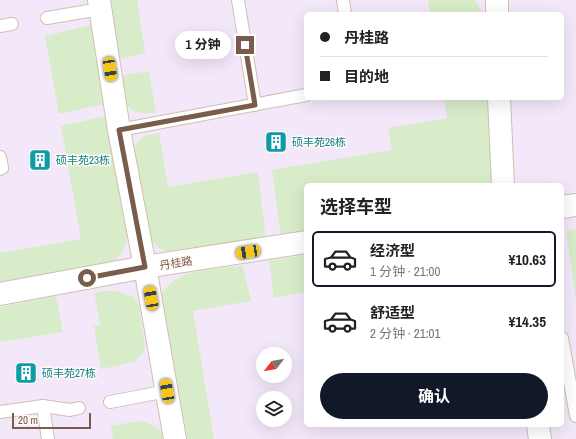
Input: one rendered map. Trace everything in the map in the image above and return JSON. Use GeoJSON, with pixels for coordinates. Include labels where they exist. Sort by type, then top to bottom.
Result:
{"type":"FeatureCollection","features":[{"type":"Feature","properties":{"kind":"street"},"geometry":{"type":"LineString","coordinates":[[497,0],[497,12]]}},
{"type":"Feature","properties":{"kind":"street"},"geometry":{"type":"LineString","coordinates":[[99,4],[119,130],[175,439]]}},
{"type":"Feature","properties":{"kind":"street"},"geometry":{"type":"LineString","coordinates":[[499,100],[503,183]]}},
{"type":"Feature","properties":{"kind":"street"},"geometry":{"type":"LineString","coordinates":[[564,207],[576,205]]}},
{"type":"Feature","properties":{"kind":"street","name":"丹桂路"},"geometry":{"type":"LineString","coordinates":[[0,294],[145,267],[304,242]]}},
{"type":"Feature","properties":{"kind":"street"},"geometry":{"type":"LineString","coordinates":[[538,427],[540,439]]}},
{"type":"Feature","properties":{"kind":"lane"},"geometry":{"type":"LineString","coordinates":[[238,0],[255,105]]}},
{"type":"Feature","properties":{"kind":"lane"},"geometry":{"type":"LineString","coordinates":[[343,0],[345,12]]}},
{"type":"Feature","properties":{"kind":"lane"},"geometry":{"type":"LineString","coordinates":[[47,18],[99,4]]}},
{"type":"Feature","properties":{"kind":"lane"},"geometry":{"type":"LineString","coordinates":[[0,26],[12,24]]}},
{"type":"Feature","properties":{"kind":"lane"},"geometry":{"type":"LineString","coordinates":[[119,130],[304,95]]}},
{"type":"Feature","properties":{"kind":"lane"},"geometry":{"type":"LineString","coordinates":[[0,157],[2,168],[0,169]]}},
{"type":"Feature","properties":{"kind":"lane"},"geometry":{"type":"LineString","coordinates":[[564,344],[571,365],[576,416]]}},
{"type":"Feature","properties":{"kind":"lane"},"geometry":{"type":"LineString","coordinates":[[110,402],[167,391]]}},
{"type":"Feature","properties":{"kind":"lane"},"geometry":{"type":"LineString","coordinates":[[43,406],[48,439]]}},
{"type":"Feature","properties":{"kind":"lane"},"geometry":{"type":"LineString","coordinates":[[0,412],[43,406],[70,410],[79,408]]}},
{"type":"Feature","properties":{"kind":"shaded area"},"geometry":{"type":"Polygon","coordinates":[[[0,0],[576,0],[576,439],[0,439],[0,0]]]}},
{"type":"Feature","properties":{"kind":"green space"},"geometry":{"type":"Polygon","coordinates":[[[106,0],[137,0],[145,53],[116,60],[106,0]]]}},
{"type":"Feature","properties":{"kind":"green space"},"geometry":{"type":"Polygon","coordinates":[[[428,0],[475,0],[482,12],[430,12],[428,0]]]}},
{"type":"Feature","properties":{"kind":"green space"},"geometry":{"type":"Polygon","coordinates":[[[91,25],[104,104],[59,114],[45,36],[91,25]]]}},
{"type":"Feature","properties":{"kind":"green space"},"geometry":{"type":"Polygon","coordinates":[[[149,71],[156,113],[137,112],[128,105],[125,100],[120,76],[149,71]]]}},
{"type":"Feature","properties":{"kind":"green space"},"geometry":{"type":"Polygon","coordinates":[[[444,100],[489,100],[493,157],[493,169],[490,183],[304,183],[304,232],[281,237],[272,170],[392,150],[388,128],[447,118],[444,100]]]}},
{"type":"Feature","properties":{"kind":"green space"},"geometry":{"type":"Polygon","coordinates":[[[106,116],[127,235],[123,250],[112,263],[0,286],[0,253],[81,239],[61,126],[106,116]]]}},
{"type":"Feature","properties":{"kind":"green space"},"geometry":{"type":"Polygon","coordinates":[[[159,133],[168,187],[258,172],[266,240],[173,253],[159,248],[150,239],[132,150],[137,142],[143,138],[159,133]]]}},
{"type":"Feature","properties":{"kind":"green space"},"geometry":{"type":"Polygon","coordinates":[[[576,229],[576,299],[566,231],[576,229]]]}},
{"type":"Feature","properties":{"kind":"green space"},"geometry":{"type":"Polygon","coordinates":[[[304,255],[304,292],[274,298],[269,261],[304,255]]]}},
{"type":"Feature","properties":{"kind":"green space"},"geometry":{"type":"Polygon","coordinates":[[[243,266],[251,301],[193,311],[214,439],[181,439],[159,300],[172,282],[187,274],[206,270],[243,266]]]}},
{"type":"Feature","properties":{"kind":"green space"},"geometry":{"type":"Polygon","coordinates":[[[102,291],[116,291],[134,297],[139,306],[145,346],[143,353],[135,362],[101,369],[94,326],[100,325],[94,293],[102,291]]]}},
{"type":"Feature","properties":{"kind":"green space"},"geometry":{"type":"Polygon","coordinates":[[[56,296],[63,332],[0,342],[0,307],[56,296]]]}},
{"type":"Feature","properties":{"kind":"green space"},"geometry":{"type":"Polygon","coordinates":[[[138,421],[147,423],[157,428],[165,439],[113,439],[111,426],[138,421]]]}},
{"type":"Feature","properties":{"kind":"place","name":"硕丰苑26栋"},"geometry":{"type":"Point","coordinates":[276,142]}},
{"type":"Feature","properties":{"kind":"place","name":"硕丰苑23栋"},"geometry":{"type":"Point","coordinates":[40,160]}},
{"type":"Feature","properties":{"kind":"place","name":"硕丰苑27栋"},"geometry":{"type":"Point","coordinates":[26,373]}},
{"type":"Feature","properties":{"kind":"route"},"geometry":{"type":"LineString","coordinates":[[87,278],[145,267],[119,130],[255,105],[245,45]]}}]}
